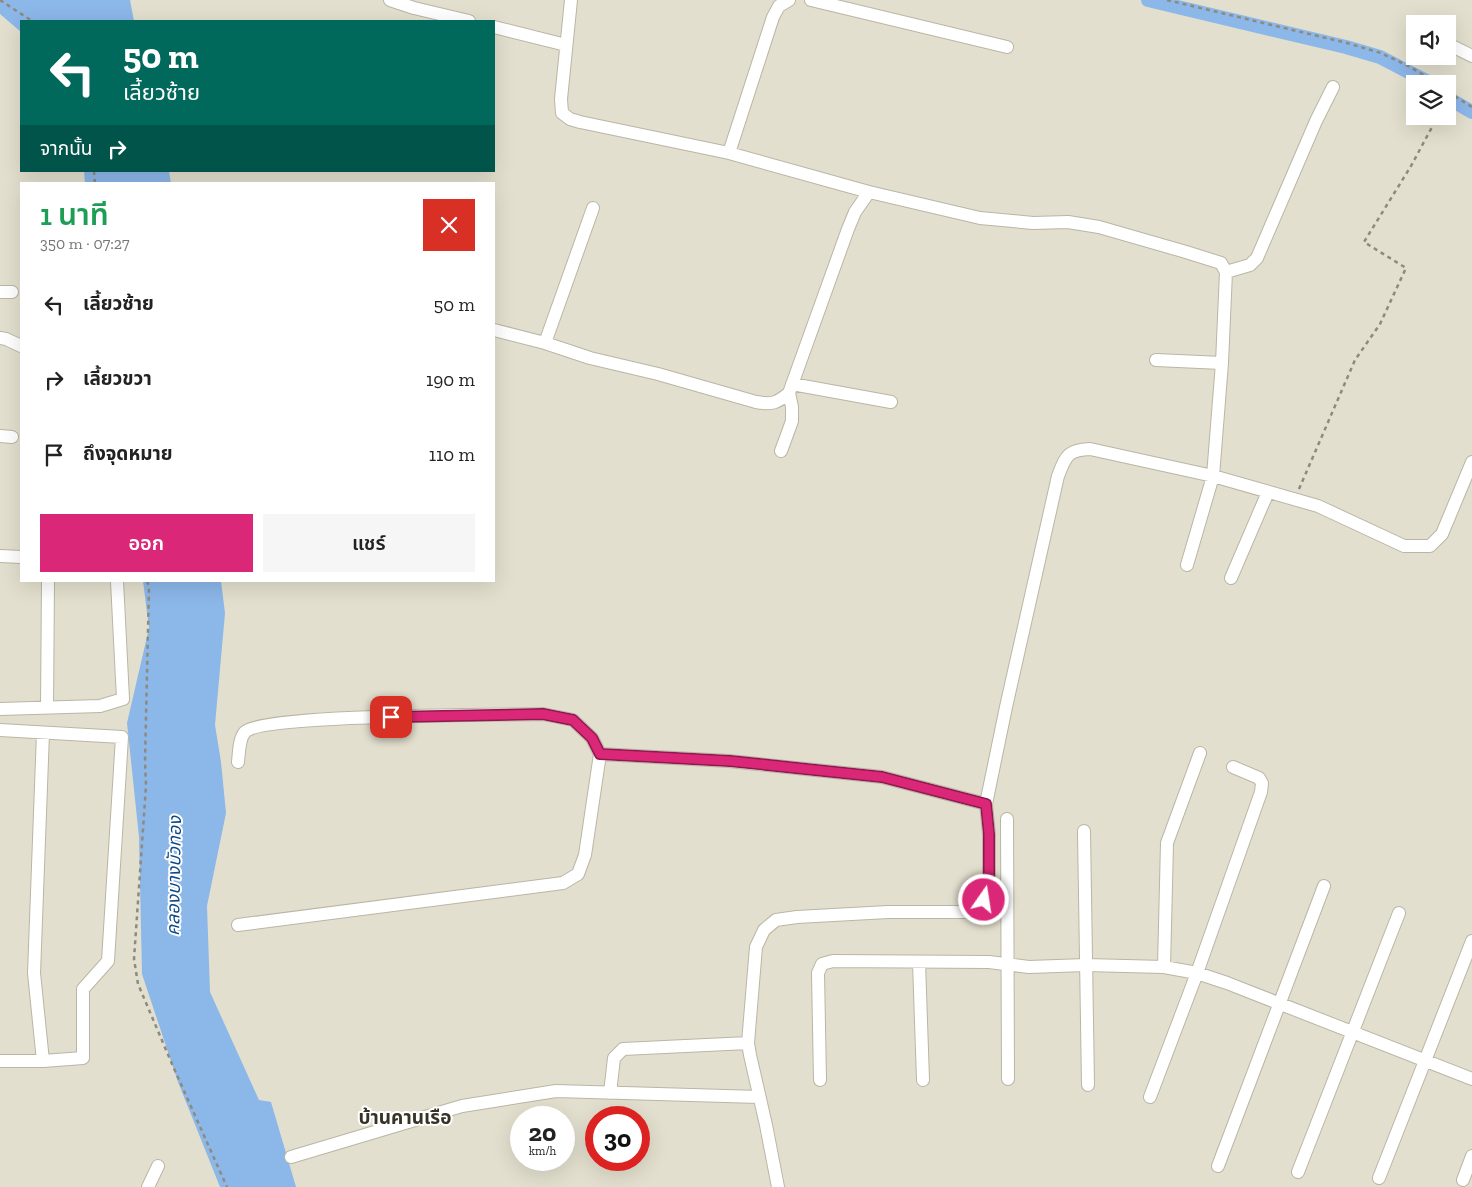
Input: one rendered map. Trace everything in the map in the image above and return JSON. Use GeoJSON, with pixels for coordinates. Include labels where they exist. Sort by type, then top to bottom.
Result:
{"type":"FeatureCollection","features":[{"type":"Feature","properties":{"kind":"street"},"geometry":{"type":"LineString","coordinates":[[390,0],[414,8],[465,20]]}},
{"type":"Feature","properties":{"kind":"street"},"geometry":{"type":"LineString","coordinates":[[730,154],[773,17],[779,6],[789,0]]}},
{"type":"Feature","properties":{"kind":"street"},"geometry":{"type":"LineString","coordinates":[[811,0],[1007,47]]}},
{"type":"Feature","properties":{"kind":"street"},"geometry":{"type":"LineString","coordinates":[[572,2],[561,99],[562,113],[570,119],[730,154],[869,192],[980,218],[1033,223],[1068,222],[1099,227],[1221,263],[1226,272],[1222,364],[1213,476],[1187,565]]}},
{"type":"Feature","properties":{"kind":"street"},"geometry":{"type":"LineString","coordinates":[[495,27],[566,45]]}},
{"type":"Feature","properties":{"kind":"street"},"geometry":{"type":"LineString","coordinates":[[1456,48],[1472,56]]}},
{"type":"Feature","properties":{"kind":"street"},"geometry":{"type":"LineString","coordinates":[[1226,272],[1250,265],[1257,258],[1316,121],[1333,87]]}},
{"type":"Feature","properties":{"kind":"street"},"geometry":{"type":"LineString","coordinates":[[781,451],[792,421],[791,388],[848,229],[855,212],[869,192]]}},
{"type":"Feature","properties":{"kind":"street"},"geometry":{"type":"LineString","coordinates":[[545,343],[593,208]]}},
{"type":"Feature","properties":{"kind":"street"},"geometry":{"type":"LineString","coordinates":[[495,330],[545,343],[590,358],[658,374],[756,402],[767,404],[778,402],[791,388]]}},
{"type":"Feature","properties":{"kind":"street"},"geometry":{"type":"LineString","coordinates":[[0,338],[20,346]]}},
{"type":"Feature","properties":{"kind":"street"},"geometry":{"type":"LineString","coordinates":[[1156,360],[1222,364]]}},
{"type":"Feature","properties":{"kind":"street"},"geometry":{"type":"LineString","coordinates":[[791,388],[891,402]]}},
{"type":"Feature","properties":{"kind":"street"},"geometry":{"type":"LineString","coordinates":[[778,1187],[748,1043],[756,947],[764,930],[776,920],[888,912],[973,912],[984,900],[989,882],[989,834],[986,804],[1058,476],[1066,457],[1077,450],[1090,449],[1213,476],[1318,506],[1404,546],[1430,546],[1442,534],[1472,462]]}},
{"type":"Feature","properties":{"kind":"street"},"geometry":{"type":"LineString","coordinates":[[1231,578],[1268,492]]}},
{"type":"Feature","properties":{"kind":"street"},"geometry":{"type":"LineString","coordinates":[[0,556],[20,557]]}},
{"type":"Feature","properties":{"kind":"street"},"geometry":{"type":"LineString","coordinates":[[47,708],[48,582]]}},
{"type":"Feature","properties":{"kind":"street"},"geometry":{"type":"LineString","coordinates":[[0,709],[100,706],[122,699],[117,582]]}},
{"type":"Feature","properties":{"kind":"street"},"geometry":{"type":"LineString","coordinates":[[238,762],[241,739],[245,732],[256,726],[334,718],[543,714],[573,720],[592,738],[600,754],[585,855],[578,874],[563,883],[238,925]]}},
{"type":"Feature","properties":{"kind":"street"},"geometry":{"type":"LineString","coordinates":[[0,730],[122,737],[108,961],[83,989],[83,1058],[43,1061],[0,1060]]}},
{"type":"Feature","properties":{"kind":"street"},"geometry":{"type":"LineString","coordinates":[[43,733],[34,973],[43,1061]]}},
{"type":"Feature","properties":{"kind":"street"},"geometry":{"type":"LineString","coordinates":[[1164,967],[1167,843],[1200,753]]}},
{"type":"Feature","properties":{"kind":"street"},"geometry":{"type":"LineString","coordinates":[[600,754],[730,761],[882,777],[986,804]]}},
{"type":"Feature","properties":{"kind":"street"},"geometry":{"type":"LineString","coordinates":[[1150,1097],[1261,792],[1262,783],[1259,778],[1233,767]]}},
{"type":"Feature","properties":{"kind":"street"},"geometry":{"type":"LineString","coordinates":[[1006,819],[1008,1079]]}},
{"type":"Feature","properties":{"kind":"street"},"geometry":{"type":"LineString","coordinates":[[1084,831],[1088,1085]]}},
{"type":"Feature","properties":{"kind":"street"},"geometry":{"type":"LineString","coordinates":[[1218,1166],[1324,886]]}},
{"type":"Feature","properties":{"kind":"street"},"geometry":{"type":"LineString","coordinates":[[1298,1172],[1399,913]]}},
{"type":"Feature","properties":{"kind":"street"},"geometry":{"type":"LineString","coordinates":[[1379,1178],[1472,941]]}},
{"type":"Feature","properties":{"kind":"street"},"geometry":{"type":"LineString","coordinates":[[820,1080],[818,973],[822,964],[833,962],[989,962],[1029,967],[1086,965],[1164,967],[1197,972],[1472,1079]]}},
{"type":"Feature","properties":{"kind":"street"},"geometry":{"type":"LineString","coordinates":[[919,962],[922,1080]]}},
{"type":"Feature","properties":{"kind":"street"},"geometry":{"type":"LineString","coordinates":[[610,1093],[614,1058],[623,1049],[748,1043]]}},
{"type":"Feature","properties":{"kind":"street"},"geometry":{"type":"LineString","coordinates":[[291,1157],[462,1106],[556,1091],[759,1097]]}},
{"type":"Feature","properties":{"kind":"street"},"geometry":{"type":"LineString","coordinates":[[1463,1180],[1472,1156]]}},
{"type":"Feature","properties":{"kind":"street"},"geometry":{"type":"LineString","coordinates":[[148,1187],[158,1166]]}},
{"type":"Feature","properties":{"kind":"path"},"geometry":{"type":"LineString","coordinates":[[0,0],[30,20]]}},
{"type":"Feature","properties":{"kind":"path"},"geometry":{"type":"LineString","coordinates":[[1167,0],[1347,43],[1381,53],[1424,75]]}},
{"type":"Feature","properties":{"kind":"path"},"geometry":{"type":"LineString","coordinates":[[1456,97],[1472,107]]}},
{"type":"Feature","properties":{"kind":"path"},"geometry":{"type":"LineString","coordinates":[[1295,499],[1355,360],[1380,324],[1406,268],[1364,242],[1411,166],[1433,125]]}},
{"type":"Feature","properties":{"kind":"path"},"geometry":{"type":"LineString","coordinates":[[148,582],[146,786],[134,959],[138,984],[227,1187]]}},
{"type":"Feature","properties":{"kind":"water"},"geometry":{"type":"Polygon","coordinates":[[[0,0],[130,0],[134,20],[20,20],[20,31],[0,14],[0,0]]]}},
{"type":"Feature","properties":{"kind":"water"},"geometry":{"type":"Polygon","coordinates":[[[84,172],[169,172],[171,182],[85,182],[84,172]]]}},
{"type":"Feature","properties":{"kind":"water","name":"คลองบางบัวทอง"},"geometry":{"type":"Polygon","coordinates":[[[143,582],[221,582],[225,613],[215,725],[226,813],[207,906],[210,992],[259,1100],[271,1102],[296,1187],[220,1187],[178,1082],[142,974],[139,837],[127,723],[149,628],[143,582]]]}},
{"type":"Feature","properties":{"kind":"waterway"},"geometry":{"type":"LineString","coordinates":[[1148,0],[1346,47],[1380,57],[1415,75]]}},
{"type":"Feature","properties":{"kind":"waterway"},"geometry":{"type":"LineString","coordinates":[[1456,103],[1472,112]]}},
{"type":"Feature","properties":{"kind":"district","name":"บ้านคานเรือ"},"geometry":{"type":"Point","coordinates":[405,1117]}},
{"type":"Feature","properties":{"kind":"route"},"geometry":{"type":"LineString","coordinates":[[391,717],[543,714],[573,720],[592,738],[600,754],[730,761],[882,777],[986,804],[989,834],[989,882],[984,900]]}}]}
